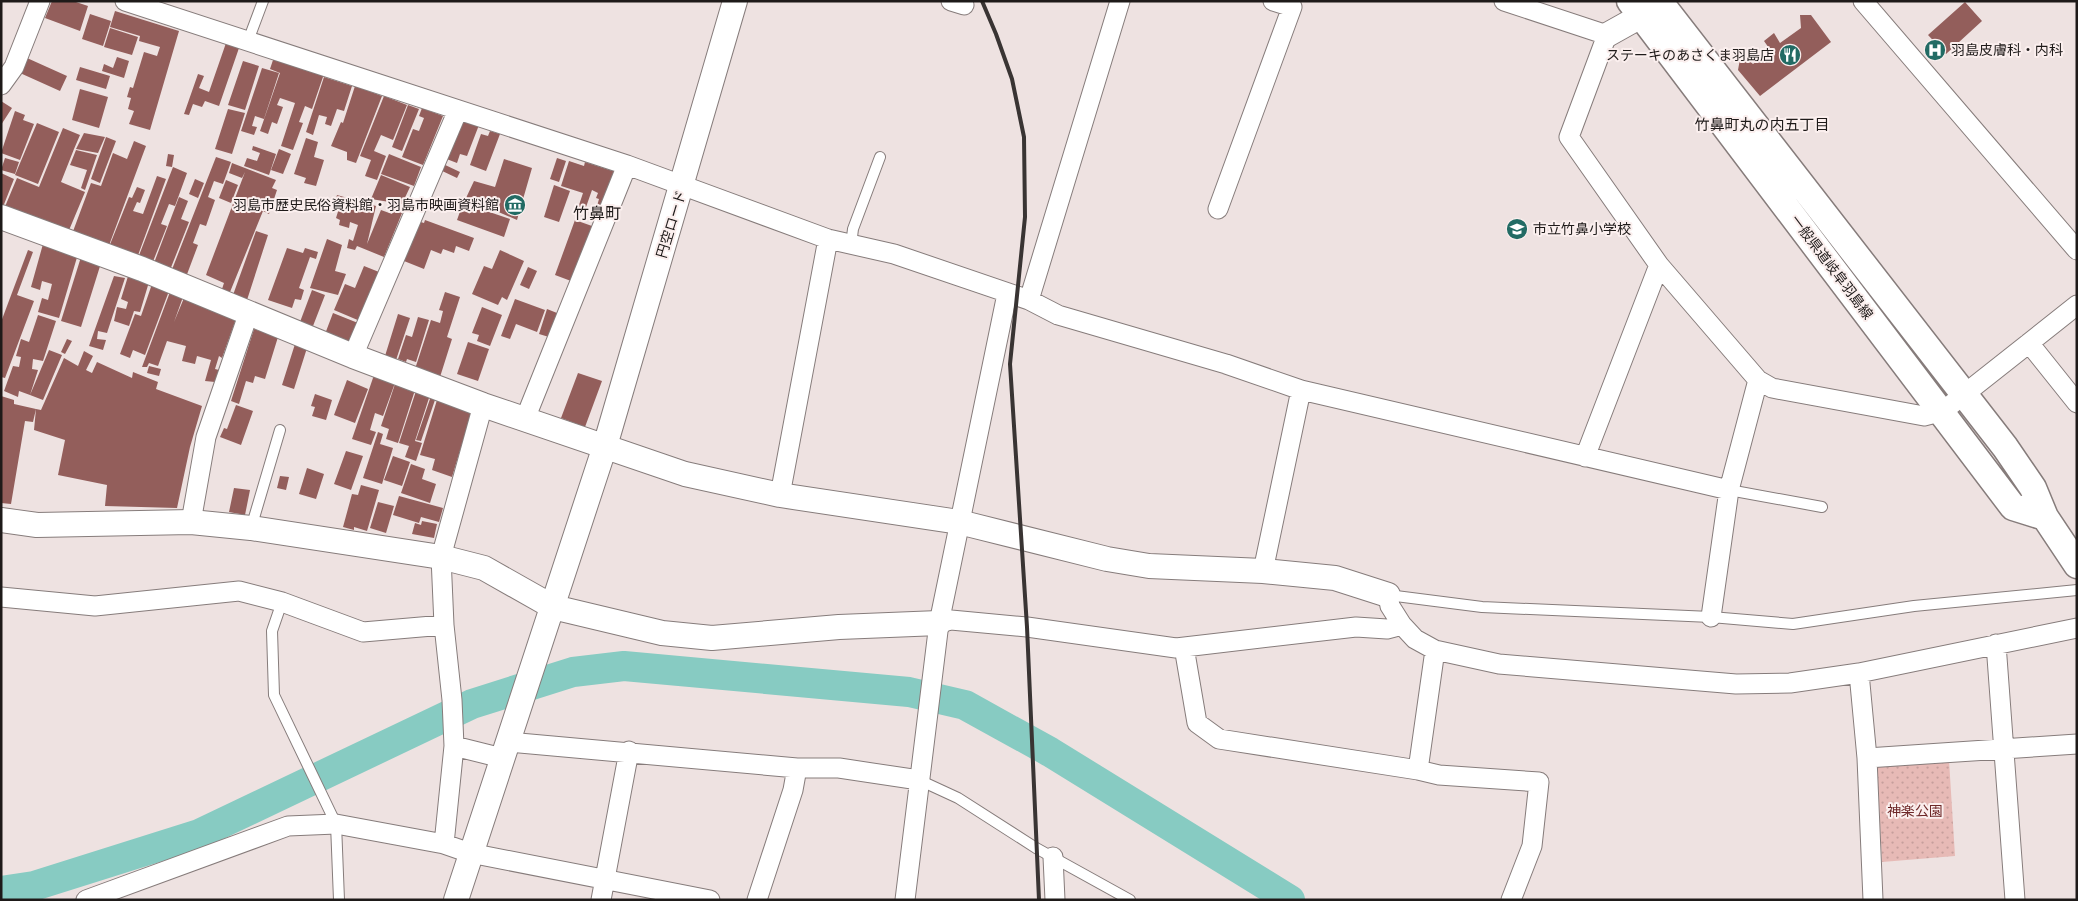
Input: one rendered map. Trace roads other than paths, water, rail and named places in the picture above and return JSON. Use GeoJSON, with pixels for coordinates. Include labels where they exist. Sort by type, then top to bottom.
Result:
{"type":"FeatureCollection","features":[{"type":"Feature","properties":{"kind":"main road","name":"一般県道岐阜羽島線"},"geometry":{"type":"LineString","coordinates":[[1650,4],[2005,447],[2033,488],[2045,517],[2077,565]]}},
{"type":"Feature","properties":{"kind":"main road","name":"一般県道岐阜羽島線"},"geometry":{"type":"LineString","coordinates":[[1650,4],[2013,507],[2045,517]]}},
{"type":"Feature","properties":{"kind":"street"},"geometry":{"type":"LineString","coordinates":[[1,86],[14,66],[40,1]]}},
{"type":"Feature","properties":{"kind":"street"},"geometry":{"type":"LineString","coordinates":[[125,1],[626,165],[828,238],[894,254],[1029,300],[1058,315],[1226,364],[1301,390],[1729,490]]}},
{"type":"Feature","properties":{"kind":"street","name":"円空ロード"},"geometry":{"type":"LineString","coordinates":[[456,900],[605,446],[735,1]]}},
{"type":"Feature","properties":{"kind":"street"},"geometry":{"type":"LineString","coordinates":[[1029,300],[1120,1]]}},
{"type":"Feature","properties":{"kind":"street"},"geometry":{"type":"LineString","coordinates":[[1218,209],[1292,7],[1273,1]]}},
{"type":"Feature","properties":{"kind":"street"},"geometry":{"type":"LineString","coordinates":[[1504,1],[1607,35]]}},
{"type":"Feature","properties":{"kind":"street"},"geometry":{"type":"LineString","coordinates":[[1863,1],[2077,250]]}},
{"type":"Feature","properties":{"kind":"street"},"geometry":{"type":"LineString","coordinates":[[1650,4],[1607,35],[1569,137],[1659,265],[1758,380],[1772,388],[1924,416],[1943,411],[2077,305]]}},
{"type":"Feature","properties":{"kind":"street"},"geometry":{"type":"LineString","coordinates":[[353,356],[458,110]]}},
{"type":"Feature","properties":{"kind":"street"},"geometry":{"type":"LineString","coordinates":[[525,419],[626,165]]}},
{"type":"Feature","properties":{"kind":"street"},"geometry":{"type":"LineString","coordinates":[[1,217],[142,268],[353,356],[483,405],[685,474],[780,494],[959,522],[1107,559],[1148,566],[1263,571],[1335,578],[1388,595],[1390,606],[1402,626],[1415,639],[1435,650],[1499,664],[1736,684],[1790,683],[1858,673],[2077,628]]}},
{"type":"Feature","properties":{"kind":"street"},"geometry":{"type":"LineString","coordinates":[[780,494],[828,238]]}},
{"type":"Feature","properties":{"kind":"street"},"geometry":{"type":"LineString","coordinates":[[1584,457],[1659,265]]}},
{"type":"Feature","properties":{"kind":"street"},"geometry":{"type":"LineString","coordinates":[[905,900],[939,623],[1008,294]]}},
{"type":"Feature","properties":{"kind":"street"},"geometry":{"type":"LineString","coordinates":[[191,522],[206,437],[248,312]]}},
{"type":"Feature","properties":{"kind":"street"},"geometry":{"type":"LineString","coordinates":[[2029,343],[2077,403]]}},
{"type":"Feature","properties":{"kind":"street"},"geometry":{"type":"LineString","coordinates":[[1711,617],[1729,490],[1758,380]]}},
{"type":"Feature","properties":{"kind":"street"},"geometry":{"type":"LineString","coordinates":[[1263,571],[1301,390]]}},
{"type":"Feature","properties":{"kind":"street"},"geometry":{"type":"LineString","coordinates":[[444,844],[454,738],[444,625],[441,557],[483,405]]}},
{"type":"Feature","properties":{"kind":"street"},"geometry":{"type":"LineString","coordinates":[[1,520],[36,525],[191,522],[251,528],[441,557],[484,568],[553,607],[662,633],[712,638],[839,627],[939,623],[951,620],[1027,627],[1176,648],[1356,627],[1387,629],[1402,626]]}},
{"type":"Feature","properties":{"kind":"street"},"geometry":{"type":"LineString","coordinates":[[1,597],[95,606],[239,590],[282,602],[363,632],[444,625]]}},
{"type":"Feature","properties":{"kind":"street"},"geometry":{"type":"LineString","coordinates":[[1996,644],[2016,900]]}},
{"type":"Feature","properties":{"kind":"street"},"geometry":{"type":"LineString","coordinates":[[1184,647],[1197,723],[1220,739],[1418,770],[1439,775],[1539,782],[1532,846],[1511,900]]}},
{"type":"Feature","properties":{"kind":"street"},"geometry":{"type":"LineString","coordinates":[[1418,770],[1435,650]]}},
{"type":"Feature","properties":{"kind":"street"},"geometry":{"type":"LineString","coordinates":[[1858,673],[1867,758],[1873,900]]}},
{"type":"Feature","properties":{"kind":"street"},"geometry":{"type":"LineString","coordinates":[[454,738],[505,750],[629,752],[796,768],[839,768],[919,780]]}},
{"type":"Feature","properties":{"kind":"street"},"geometry":{"type":"LineString","coordinates":[[1867,758],[2077,744]]}},
{"type":"Feature","properties":{"kind":"street"},"geometry":{"type":"LineString","coordinates":[[601,900],[629,752]]}},
{"type":"Feature","properties":{"kind":"street"},"geometry":{"type":"LineString","coordinates":[[757,900],[794,790],[796,768]]}},
{"type":"Feature","properties":{"kind":"street"},"geometry":{"type":"LineString","coordinates":[[89,899],[288,826],[336,824],[444,844],[470,853],[710,900]]}},
{"type":"Feature","properties":{"kind":"street"},"geometry":{"type":"LineString","coordinates":[[1053,857],[1055,900]]}},
{"type":"Feature","properties":{"kind":"lane"},"geometry":{"type":"LineString","coordinates":[[248,41],[263,1]]}},
{"type":"Feature","properties":{"kind":"lane"},"geometry":{"type":"LineString","coordinates":[[851,245],[853,230],[880,156]]}},
{"type":"Feature","properties":{"kind":"lane"},"geometry":{"type":"LineString","coordinates":[[251,528],[280,430]]}},
{"type":"Feature","properties":{"kind":"lane"},"geometry":{"type":"LineString","coordinates":[[1729,490],[1822,506]]}},
{"type":"Feature","properties":{"kind":"lane"},"geometry":{"type":"LineString","coordinates":[[1388,595],[1482,607],[1711,617],[1793,624],[1914,606],[2077,590]]}},
{"type":"Feature","properties":{"kind":"lane"},"geometry":{"type":"LineString","coordinates":[[282,602],[272,631],[274,695],[336,824],[340,900]]}},
{"type":"Feature","properties":{"kind":"lane"},"geometry":{"type":"LineString","coordinates":[[919,780],[958,798],[1053,857],[1130,900]]}},
{"type":"Feature","properties":{"kind":"waterway"},"geometry":{"type":"LineString","coordinates":[[1,891],[34,886],[199,834],[472,704],[573,672],[624,666],[909,692],[965,705],[1050,752],[1290,900]]}},
{"type":"Feature","properties":{"kind":"railway"},"geometry":{"type":"LineString","coordinates":[[982,1],[1012,79],[1024,137],[1025,217],[1010,364],[1027,627],[1039,900]]}},
{"type":"Feature","properties":{"kind":"place","name":"羽島皮膚科・内科"},"geometry":{"type":"Point","coordinates":[1935,50]}},
{"type":"Feature","properties":{"kind":"place","name":"ステーキのあさくま羽島店"},"geometry":{"type":"Point","coordinates":[1790,55]}},
{"type":"Feature","properties":{"kind":"place","name":"羽島市歴史民俗資料館・羽島市映画資料館"},"geometry":{"type":"Point","coordinates":[515,205]}},
{"type":"Feature","properties":{"kind":"place","name":"市立竹鼻小学校"},"geometry":{"type":"Point","coordinates":[1517,229]}},
{"type":"Feature","properties":{"kind":"district","name":"竹鼻町丸の内五丁目"},"geometry":{"type":"Point","coordinates":[1762,124]}},
{"type":"Feature","properties":{"kind":"district","name":"竹鼻町"},"geometry":{"type":"Point","coordinates":[597,213]}},
{"type":"Feature","properties":{"kind":"park label","name":"神楽公園"},"geometry":{"type":"Point","coordinates":[1915,811]}}]}
